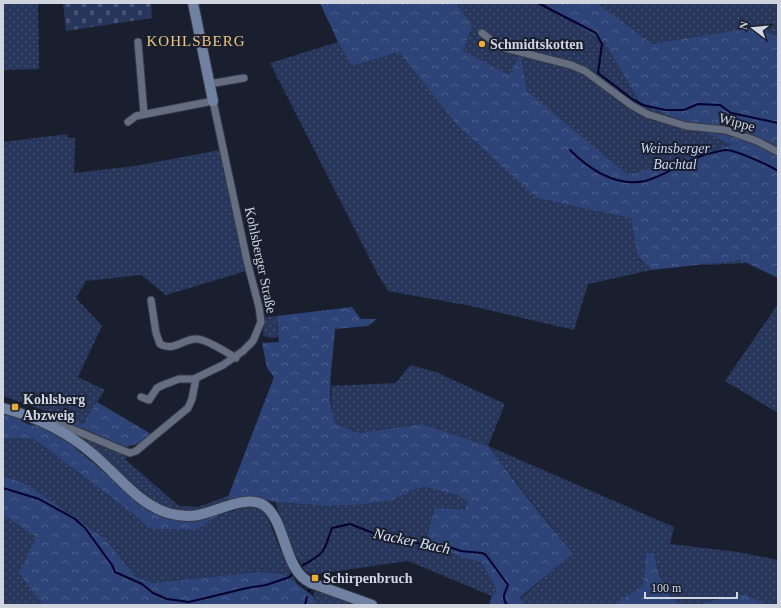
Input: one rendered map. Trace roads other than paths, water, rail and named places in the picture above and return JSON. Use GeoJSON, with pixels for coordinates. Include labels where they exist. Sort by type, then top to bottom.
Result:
{"type":"FeatureCollection","features":[{"type":"Feature","properties":{"kind":"main road","name":"Kohlsberger Straße"},"geometry":{"type":"LineString","coordinates":[[193,3],[213,101]]}},
{"type":"Feature","properties":{"kind":"main road"},"geometry":{"type":"LineString","coordinates":[[3,408],[42,421],[71,438],[93,454],[139,496],[165,512],[190,516],[204,514],[241,503],[254,502],[264,505],[273,516],[288,553],[303,578],[311,583],[372,605]]}},
{"type":"Feature","properties":{"kind":"street","name":"Wippe"},"geometry":{"type":"LineString","coordinates":[[482,33],[499,46],[581,69],[590,73],[641,111],[686,126],[726,130],[757,141],[778,152]]}},
{"type":"Feature","properties":{"kind":"street"},"geometry":{"type":"LineString","coordinates":[[138,42],[144,114]]}},
{"type":"Feature","properties":{"kind":"street"},"geometry":{"type":"LineString","coordinates":[[209,84],[244,78]]}},
{"type":"Feature","properties":{"kind":"street"},"geometry":{"type":"LineString","coordinates":[[128,122],[136,116],[144,114],[213,101]]}},
{"type":"Feature","properties":{"kind":"street","name":"Kohlsberger Straße"},"geometry":{"type":"LineString","coordinates":[[195,380],[236,358],[253,340],[260,327],[261,316],[213,101]]}},
{"type":"Feature","properties":{"kind":"street"},"geometry":{"type":"LineString","coordinates":[[151,300],[156,333],[161,345],[174,346],[197,339],[218,347],[236,358]]}},
{"type":"Feature","properties":{"kind":"street"},"geometry":{"type":"LineString","coordinates":[[42,421],[48,419],[122,450],[132,452],[139,449],[188,408],[192,399],[195,380],[179,378],[157,388],[149,400],[141,397]]}},
{"type":"Feature","properties":{"kind":"waterway"},"geometry":{"type":"LineString","coordinates":[[538,3],[596,33],[602,44],[598,73],[632,99],[643,105],[665,110],[684,110],[698,104],[720,105],[731,113],[778,123]]}},
{"type":"Feature","properties":{"kind":"waterway"},"geometry":{"type":"LineString","coordinates":[[570,150],[595,170],[623,182],[645,181],[701,156],[724,150],[732,151],[745,156],[778,171]]}},
{"type":"Feature","properties":{"kind":"waterway","name":"Nacker Bach"},"geometry":{"type":"LineString","coordinates":[[3,488],[39,499],[75,519],[85,528],[112,565],[115,572],[142,584],[153,593],[167,599],[189,602],[266,585],[290,577],[293,572]]}},
{"type":"Feature","properties":{"kind":"waterway","name":"Nacker Bach"},"geometry":{"type":"LineString","coordinates":[[303,565],[323,551],[332,528],[350,524],[381,536],[400,538],[427,546],[449,547],[461,551],[482,553],[486,555],[508,585],[504,597],[507,605]]}},
{"type":"Feature","properties":{"kind":"waterway"},"geometry":{"type":"LineString","coordinates":[[305,605],[307,597]]}},
{"type":"Feature","properties":{"kind":"place","name":"Schmidtskotten"},"geometry":{"type":"Point","coordinates":[482,44]}},
{"type":"Feature","properties":{"kind":"place","name":"Kohlsberg Abzweig"},"geometry":{"type":"Point","coordinates":[15,407]}},
{"type":"Feature","properties":{"kind":"place","name":"Schirpenbruch"},"geometry":{"type":"Point","coordinates":[315,578]}},
{"type":"Feature","properties":{"kind":"district","name":"KOHLSBERG"},"geometry":{"type":"Point","coordinates":[196,41]}},
{"type":"Feature","properties":{"kind":"park label","name":"Weinsberger Bachtal"},"geometry":{"type":"Point","coordinates":[675,156]}}]}
